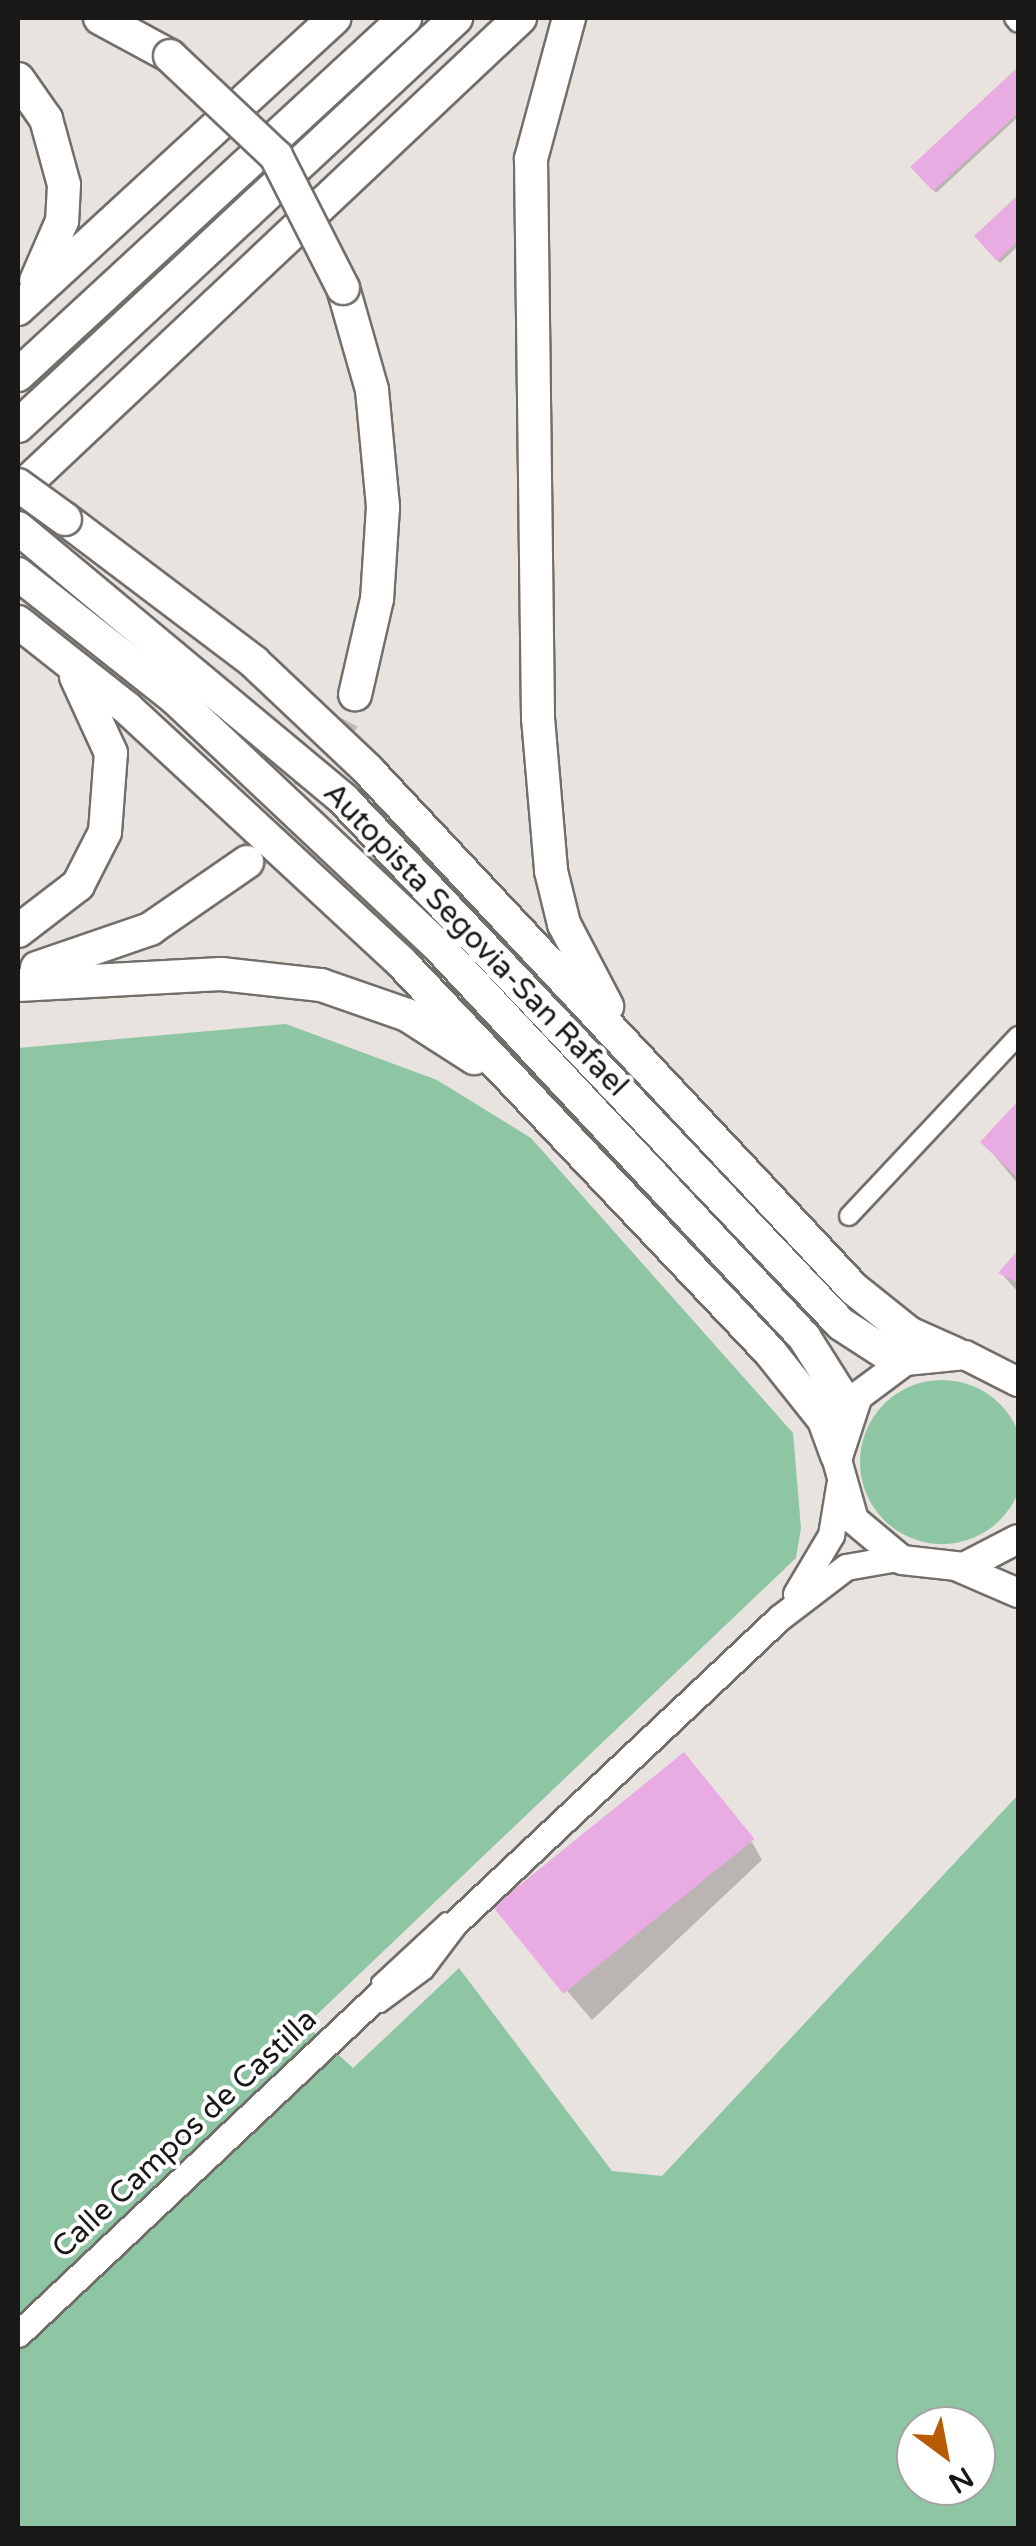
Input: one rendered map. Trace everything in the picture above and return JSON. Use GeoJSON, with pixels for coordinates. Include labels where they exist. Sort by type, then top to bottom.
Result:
{"type":"FeatureCollection","features":[{"type":"Feature","properties":{"kind":"highway"},"geometry":{"type":"LineString","coordinates":[[100,18],[170,56],[276,156],[344,288],[372,390],[383,507],[377,599],[355,695]]}},
{"type":"Feature","properties":{"kind":"highway"},"geometry":{"type":"LineString","coordinates":[[18,306],[335,18]]}},
{"type":"Feature","properties":{"kind":"highway"},"geometry":{"type":"LineString","coordinates":[[18,375],[405,18]]}},
{"type":"Feature","properties":{"kind":"highway"},"geometry":{"type":"LineString","coordinates":[[18,426],[456,18]]}},
{"type":"Feature","properties":{"kind":"highway"},"geometry":{"type":"LineString","coordinates":[[520,18],[18,488],[65,518],[254,662],[638,1056],[854,1289],[909,1333],[956,1354]]}},
{"type":"Feature","properties":{"kind":"highway"},"geometry":{"type":"LineString","coordinates":[[569,18],[532,160],[542,792],[564,924],[638,1056]]}},
{"type":"Feature","properties":{"kind":"highway"},"geometry":{"type":"LineString","coordinates":[[18,79],[46,119],[64,185],[54,247],[18,306]]}},
{"type":"Feature","properties":{"kind":"highway","name":"Autopista Segovia-San Rafael"},"geometry":{"type":"LineString","coordinates":[[30,537],[344,800],[841,1324],[889,1354],[918,1356]]}},
{"type":"Feature","properties":{"kind":"highway","name":"Autopista Segovia-San Rafael"},"geometry":{"type":"LineString","coordinates":[[18,574],[176,700],[440,948],[804,1337],[850,1410]]}},
{"type":"Feature","properties":{"kind":"highway"},"geometry":{"type":"LineString","coordinates":[[18,931],[55,909],[96,860],[111,801],[110,753],[92,703],[24,627]]}},
{"type":"Feature","properties":{"kind":"highway"},"geometry":{"type":"LineString","coordinates":[[24,627],[292,857],[556,1124],[790,1376],[824,1420],[838,1471]]}},
{"type":"Feature","properties":{"kind":"highway"},"geometry":{"type":"LineString","coordinates":[[18,970],[138,935],[247,862]]}},
{"type":"Feature","properties":{"kind":"highway"},"geometry":{"type":"LineString","coordinates":[[18,985],[221,974],[321,985],[440,1034],[556,1124]]}},
{"type":"Feature","properties":{"kind":"main road"},"geometry":{"type":"LineString","coordinates":[[1016,1379],[956,1354],[918,1356],[880,1375],[850,1410],[838,1471],[860,1529],[897,1558],[959,1568],[1018,1593]]}},
{"type":"Feature","properties":{"kind":"main road","name":"Calle Campos de Castilla"},"geometry":{"type":"LineString","coordinates":[[778,1618],[831,1535],[838,1471]]}},
{"type":"Feature","properties":{"kind":"main road"},"geometry":{"type":"LineString","coordinates":[[959,1568],[1018,1539]]}},
{"type":"Feature","properties":{"kind":"main road","name":"Calle Campos de Castilla"},"geometry":{"type":"LineString","coordinates":[[18,2334],[778,1618],[846,1568],[897,1558]]}},
{"type":"Feature","properties":{"kind":"street"},"geometry":{"type":"LineString","coordinates":[[850,1216],[1018,1036]]}},
{"type":"Feature","properties":{"kind":"green space"},"geometry":{"type":"Polygon","coordinates":[[[286,1024],[437,1080],[531,1138],[793,1433],[801,1528],[796,1558],[306,2025],[353,2068],[459,1968],[612,2171],[662,2176],[1018,1795],[1018,2528],[18,2528],[18,1048],[286,1024]]]}},
{"type":"Feature","properties":{"kind":"green space"},"geometry":{"type":"Polygon","coordinates":[[[942,1380],[973,1386],[1000,1404],[1018,1431],[1024,1462],[1018,1493],[1000,1520],[973,1538],[942,1544],[911,1538],[884,1520],[866,1493],[860,1462],[866,1431],[884,1404],[911,1386],[942,1380]]]}},
{"type":"Feature","properties":{"kind":"building"},"geometry":{"type":"Polygon","coordinates":[[[1018,67],[1018,113],[933,191],[910,167],[1018,67]]]}},
{"type":"Feature","properties":{"kind":"building"},"geometry":{"type":"Polygon","coordinates":[[[1018,195],[1018,241],[997,261],[974,236],[1018,195]]]}},
{"type":"Feature","properties":{"kind":"building"},"geometry":{"type":"Polygon","coordinates":[[[1018,1101],[1018,1178],[980,1142],[1018,1101]]]}},
{"type":"Feature","properties":{"kind":"building"},"geometry":{"type":"Polygon","coordinates":[[[1018,1250],[1018,1283],[998,1273],[1018,1250]]]}},
{"type":"Feature","properties":{"kind":"building"},"geometry":{"type":"Polygon","coordinates":[[[684,1752],[754,1839],[563,1994],[493,1907],[684,1752]]]}},
{"type":"Feature","properties":{"kind":"tunnel"},"geometry":{"type":"LineString","coordinates":[[250,859],[308,791],[355,695]]}}]}
